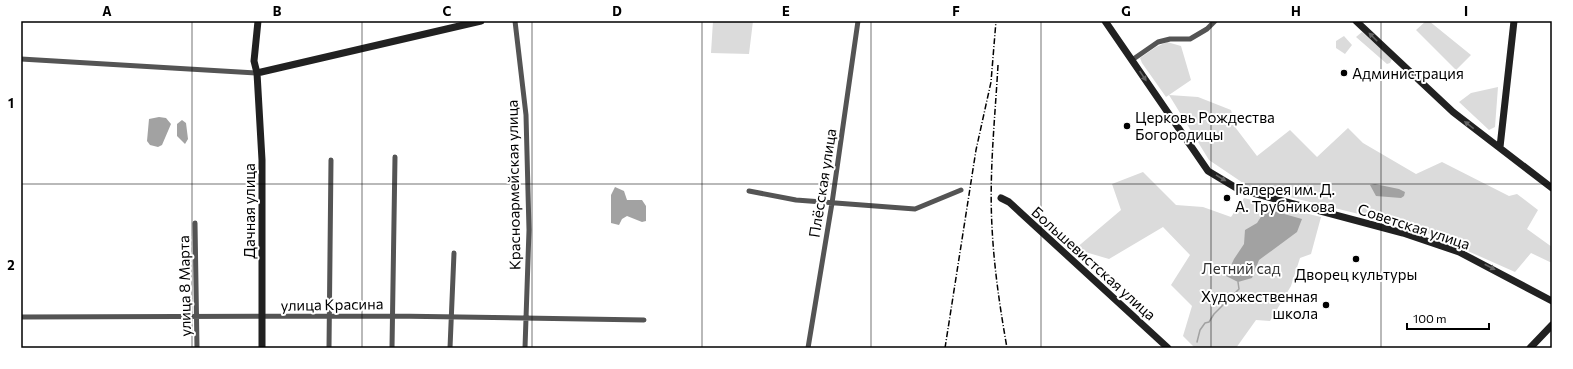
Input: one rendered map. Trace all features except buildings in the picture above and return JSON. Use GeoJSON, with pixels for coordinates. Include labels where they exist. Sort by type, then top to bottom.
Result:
{"type":"FeatureCollection","features":[{"type":"Feature","properties":{"kind":"main road","name":"Дачная улица"},"geometry":{"type":"LineString","coordinates":[[258,21],[254,61],[257,73],[262,160],[262,348]]}},
{"type":"Feature","properties":{"kind":"main road"},"geometry":{"type":"LineString","coordinates":[[257,73],[481,21]]}},
{"type":"Feature","properties":{"kind":"main road","name":"Советская улица"},"geometry":{"type":"LineString","coordinates":[[1105,21],[1208,171],[1238,189],[1403,233],[1459,252],[1552,301]]}},
{"type":"Feature","properties":{"kind":"main road"},"geometry":{"type":"LineString","coordinates":[[1356,21],[1453,112],[1552,188]]}},
{"type":"Feature","properties":{"kind":"main road"},"geometry":{"type":"LineString","coordinates":[[1500,147],[1514,21]]}},
{"type":"Feature","properties":{"kind":"main road","name":"Большевистская улица"},"geometry":{"type":"LineString","coordinates":[[1001,198],[1009,202],[1168,348]]}},
{"type":"Feature","properties":{"kind":"main road"},"geometry":{"type":"LineString","coordinates":[[1530,348],[1552,325]]}},
{"type":"Feature","properties":{"kind":"street","name":"Красноармейская улица"},"geometry":{"type":"LineString","coordinates":[[515,21],[526,115],[529,230],[526,317],[527,329],[525,348]]}},
{"type":"Feature","properties":{"kind":"street","name":"Плёсская улица"},"geometry":{"type":"LineString","coordinates":[[808,348],[832,203],[858,21]]}},
{"type":"Feature","properties":{"kind":"street"},"geometry":{"type":"LineString","coordinates":[[1132,60],[1158,42],[1170,39],[1190,39],[1215,21]]}},
{"type":"Feature","properties":{"kind":"street"},"geometry":{"type":"LineString","coordinates":[[21,59],[257,73]]}},
{"type":"Feature","properties":{"kind":"street"},"geometry":{"type":"LineString","coordinates":[[392,348],[395,157]]}},
{"type":"Feature","properties":{"kind":"street"},"geometry":{"type":"LineString","coordinates":[[329,348],[331,160]]}},
{"type":"Feature","properties":{"kind":"street"},"geometry":{"type":"LineString","coordinates":[[749,191],[796,200],[915,209],[961,190]]}},
{"type":"Feature","properties":{"kind":"street","name":"улица 8 Марта"},"geometry":{"type":"LineString","coordinates":[[195,223],[197,348]]}},
{"type":"Feature","properties":{"kind":"street"},"geometry":{"type":"LineString","coordinates":[[450,348],[454,254]]}},
{"type":"Feature","properties":{"kind":"street","name":"улица Красина"},"geometry":{"type":"LineString","coordinates":[[21,317],[393,316],[644,320]]}},
{"type":"Feature","properties":{"kind":"green space"},"geometry":{"type":"Polygon","coordinates":[[[713,21],[753,21],[749,54],[711,53],[713,21]]]}},
{"type":"Feature","properties":{"kind":"green space"},"geometry":{"type":"Polygon","coordinates":[[[1426,21],[1429,21],[1471,55],[1456,70],[1416,30],[1426,21]]]}},
{"type":"Feature","properties":{"kind":"green space"},"geometry":{"type":"Polygon","coordinates":[[[1362,32],[1392,59],[1390,63],[1387,64],[1356,37],[1362,32]]]}},
{"type":"Feature","properties":{"kind":"green space"},"geometry":{"type":"Polygon","coordinates":[[[1344,36],[1352,45],[1345,54],[1336,48],[1336,41],[1344,36]]]}},
{"type":"Feature","properties":{"kind":"green space"},"geometry":{"type":"Polygon","coordinates":[[[1167,42],[1181,46],[1191,80],[1166,97],[1140,58],[1156,47],[1167,42]]]}},
{"type":"Feature","properties":{"kind":"green space"},"geometry":{"type":"Polygon","coordinates":[[[1498,87],[1495,127],[1489,130],[1459,102],[1471,93],[1498,87]]]}},
{"type":"Feature","properties":{"kind":"green space"},"geometry":{"type":"Polygon","coordinates":[[[1169,95],[1198,97],[1231,110],[1235,127],[1257,156],[1290,130],[1317,157],[1348,128],[1363,143],[1416,174],[1442,162],[1509,196],[1517,194],[1538,210],[1527,229],[1552,247],[1552,263],[1531,253],[1515,272],[1416,228],[1249,187],[1209,160],[1169,95]]]}},
{"type":"Feature","properties":{"kind":"green space","name":"Летний сад"},"geometry":{"type":"Polygon","coordinates":[[[1143,172],[1176,205],[1203,207],[1231,217],[1244,198],[1321,217],[1311,254],[1300,258],[1291,286],[1270,321],[1256,320],[1236,348],[1195,348],[1183,336],[1192,306],[1171,285],[1190,255],[1163,227],[1109,259],[1075,249],[1121,210],[1112,184],[1143,172]]]}},
{"type":"Feature","properties":{"kind":"shaded area"},"geometry":{"type":"Polygon","coordinates":[[[159,117],[166,118],[171,124],[162,145],[158,147],[150,145],[147,141],[149,119],[159,117]]]}},
{"type":"Feature","properties":{"kind":"shaded area"},"geometry":{"type":"Polygon","coordinates":[[[182,120],[186,123],[188,139],[185,144],[177,136],[177,124],[182,120]]]}},
{"type":"Feature","properties":{"kind":"shaded area"},"geometry":{"type":"Polygon","coordinates":[[[1375,184],[1399,189],[1405,192],[1404,196],[1401,198],[1376,196],[1370,185],[1375,184]]]}},
{"type":"Feature","properties":{"kind":"shaded area"},"geometry":{"type":"Polygon","coordinates":[[[615,187],[624,191],[627,200],[642,200],[646,206],[646,221],[642,222],[627,216],[622,219],[619,225],[611,223],[611,195],[615,187]]]}},
{"type":"Feature","properties":{"kind":"shaded area"},"geometry":{"type":"Polygon","coordinates":[[[1266,209],[1302,219],[1297,232],[1259,260],[1252,278],[1238,282],[1226,276],[1234,259],[1244,244],[1245,230],[1257,223],[1266,209]]]}},
{"type":"Feature","properties":{"kind":"waterway"},"geometry":{"type":"LineString","coordinates":[[1197,342],[1200,330],[1205,323],[1209,322],[1214,314],[1239,289],[1238,282]]}},
{"type":"Feature","properties":{"kind":"railway"},"geometry":{"type":"LineString","coordinates":[[945,348],[976,150],[991,82],[996,21]]}},
{"type":"Feature","properties":{"kind":"railway"},"geometry":{"type":"LineString","coordinates":[[998,65],[991,207],[996,273],[1007,348]]}},
{"type":"Feature","properties":{"kind":"place","name":"Администрация"},"geometry":{"type":"Point","coordinates":[1344,73]}},
{"type":"Feature","properties":{"kind":"place","name":"Церковь Рождества Богородицы"},"geometry":{"type":"Point","coordinates":[1127,126]}},
{"type":"Feature","properties":{"kind":"place","name":"Галерея им. Д. А. Трубникова"},"geometry":{"type":"Point","coordinates":[1227,198]}},
{"type":"Feature","properties":{"kind":"place","name":"Дворец культуры"},"geometry":{"type":"Point","coordinates":[1356,259]}},
{"type":"Feature","properties":{"kind":"place","name":"Художественная школа"},"geometry":{"type":"Point","coordinates":[1326,305]}}]}
